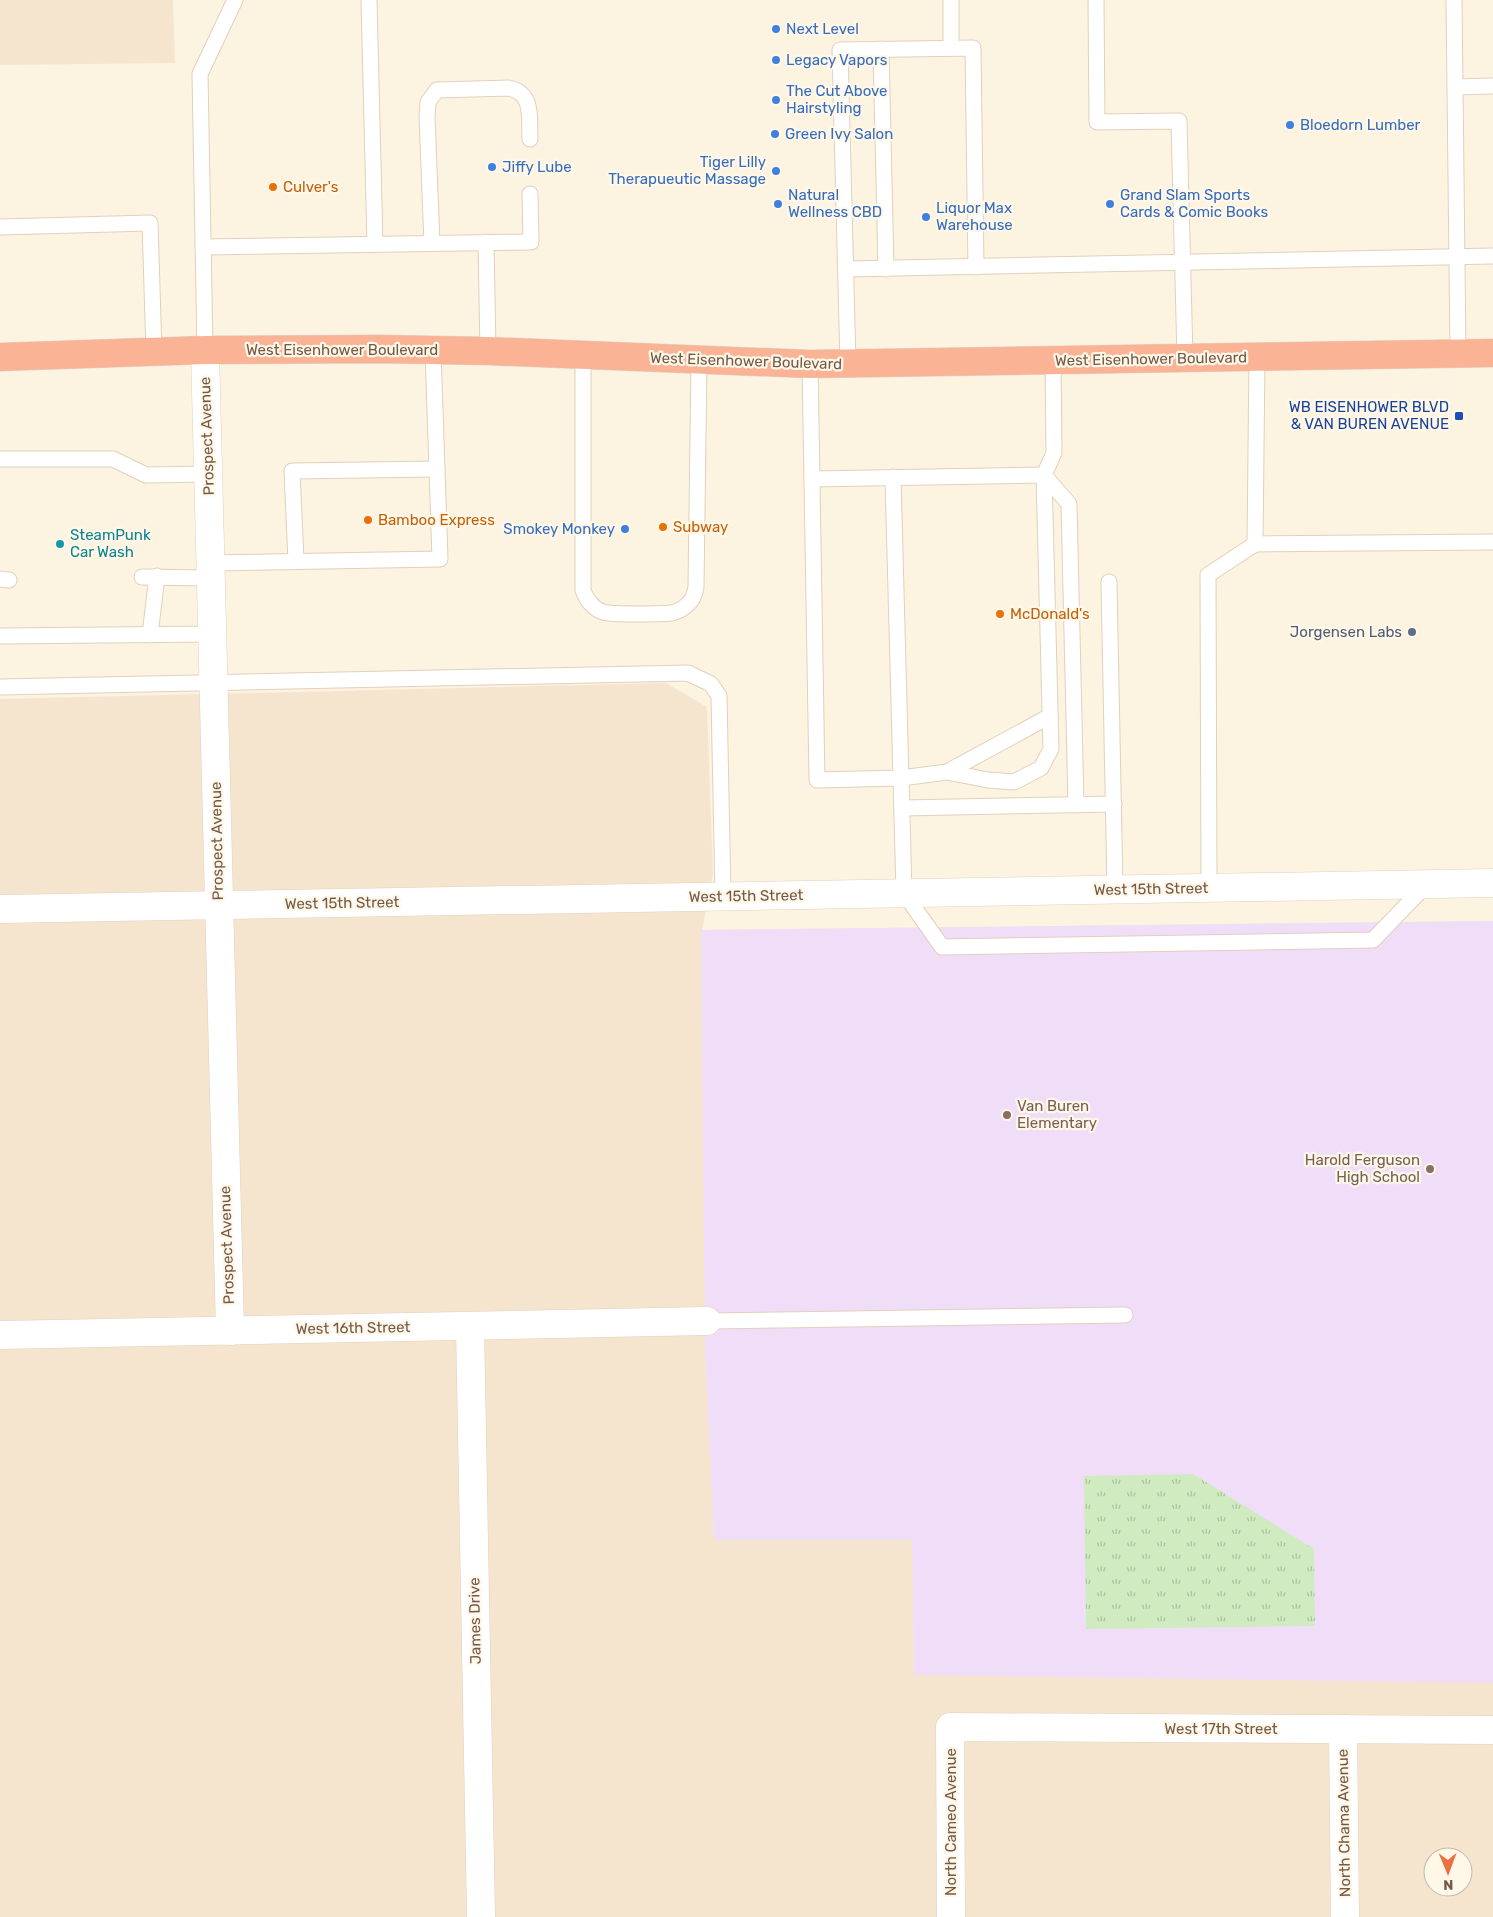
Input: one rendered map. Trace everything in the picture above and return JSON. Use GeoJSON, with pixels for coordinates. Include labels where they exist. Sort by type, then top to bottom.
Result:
{"type":"FeatureCollection","features":[{"type":"Feature","properties":{"kind":"highway","name":"West Eisenhower Boulevard"},"geometry":{"type":"LineString","coordinates":[[0,356],[205,350],[433,350],[848,364],[1493,353]]}},
{"type":"Feature","properties":{"kind":"street","name":"Prospect Avenue"},"geometry":{"type":"LineString","coordinates":[[205,350],[230,1331]]}},
{"type":"Feature","properties":{"kind":"street","name":"West 15th Street"},"geometry":{"type":"LineString","coordinates":[[0,909],[1493,883]]}},
{"type":"Feature","properties":{"kind":"street","name":"West 16th Street"},"geometry":{"type":"LineString","coordinates":[[0,1335],[707,1321]]}},
{"type":"Feature","properties":{"kind":"street","name":"James Drive"},"geometry":{"type":"LineString","coordinates":[[470,1326],[481,1917]]}},
{"type":"Feature","properties":{"kind":"street","name":"West 17th Street"},"geometry":{"type":"LineString","coordinates":[[950,1727],[1493,1730]]}},
{"type":"Feature","properties":{"kind":"street","name":"North Cameo Avenue"},"geometry":{"type":"LineString","coordinates":[[950,1727],[951,1917]]}},
{"type":"Feature","properties":{"kind":"street","name":"North Chama Avenue"},"geometry":{"type":"LineString","coordinates":[[1343,1729],[1345,1917]]}},
{"type":"Feature","properties":{"kind":"lane"},"geometry":{"type":"LineString","coordinates":[[205,350],[200,74],[235,0]]}},
{"type":"Feature","properties":{"kind":"lane"},"geometry":{"type":"LineString","coordinates":[[369,0],[375,244]]}},
{"type":"Feature","properties":{"kind":"lane"},"geometry":{"type":"LineString","coordinates":[[951,0],[951,48]]}},
{"type":"Feature","properties":{"kind":"lane"},"geometry":{"type":"LineString","coordinates":[[1096,0],[1097,122],[1179,121],[1185,358]]}},
{"type":"Feature","properties":{"kind":"lane"},"geometry":{"type":"LineString","coordinates":[[1454,0],[1458,354]]}},
{"type":"Feature","properties":{"kind":"lane"},"geometry":{"type":"LineString","coordinates":[[848,364],[840,50],[973,48],[976,267]]}},
{"type":"Feature","properties":{"kind":"lane"},"geometry":{"type":"LineString","coordinates":[[881,49],[886,269]]}},
{"type":"Feature","properties":{"kind":"lane"},"geometry":{"type":"LineString","coordinates":[[1455,87],[1493,86]]}},
{"type":"Feature","properties":{"kind":"lane"},"geometry":{"type":"LineString","coordinates":[[432,243],[427,118],[428,102],[437,90],[509,88],[519,90],[525,96],[528,108],[530,139]]}},
{"type":"Feature","properties":{"kind":"lane"},"geometry":{"type":"LineString","coordinates":[[203,246],[531,242],[530,194]]}},
{"type":"Feature","properties":{"kind":"lane"},"geometry":{"type":"LineString","coordinates":[[0,227],[150,224],[154,352]]}},
{"type":"Feature","properties":{"kind":"lane"},"geometry":{"type":"LineString","coordinates":[[486,242],[488,351]]}},
{"type":"Feature","properties":{"kind":"lane"},"geometry":{"type":"LineString","coordinates":[[846,269],[1493,256]]}},
{"type":"Feature","properties":{"kind":"lane"},"geometry":{"type":"LineString","coordinates":[[150,635],[149,577],[296,561],[440,559],[433,350]]}},
{"type":"Feature","properties":{"kind":"lane"},"geometry":{"type":"LineString","coordinates":[[583,356],[583,590],[586,598],[593,606],[604,612],[615,613],[670,613],[680,610],[689,604],[694,597],[696,587],[699,360]]}},
{"type":"Feature","properties":{"kind":"lane"},"geometry":{"type":"LineString","coordinates":[[1255,544],[1257,357]]}},
{"type":"Feature","properties":{"kind":"lane"},"geometry":{"type":"LineString","coordinates":[[810,364],[817,780],[901,778],[947,772],[988,780],[1014,782],[1041,768],[1051,749],[1044,475],[1054,453],[1053,360]]}},
{"type":"Feature","properties":{"kind":"lane"},"geometry":{"type":"LineString","coordinates":[[0,459],[113,459],[146,475],[208,474]]}},
{"type":"Feature","properties":{"kind":"lane"},"geometry":{"type":"LineString","coordinates":[[296,561],[292,471],[437,469]]}},
{"type":"Feature","properties":{"kind":"lane"},"geometry":{"type":"LineString","coordinates":[[812,479],[1044,475],[1069,504],[1076,805]]}},
{"type":"Feature","properties":{"kind":"lane"},"geometry":{"type":"LineString","coordinates":[[893,477],[904,893],[942,947],[1373,940],[1427,884]]}},
{"type":"Feature","properties":{"kind":"lane"},"geometry":{"type":"LineString","coordinates":[[1208,888],[1208,575],[1255,544],[1493,542]]}},
{"type":"Feature","properties":{"kind":"lane"},"geometry":{"type":"LineString","coordinates":[[1109,582],[1115,889]]}},
{"type":"Feature","properties":{"kind":"lane"},"geometry":{"type":"LineString","coordinates":[[0,636],[212,634]]}},
{"type":"Feature","properties":{"kind":"lane"},"geometry":{"type":"LineString","coordinates":[[0,687],[688,673],[711,684],[719,696],[723,896]]}},
{"type":"Feature","properties":{"kind":"lane"},"geometry":{"type":"LineString","coordinates":[[947,772],[1050,716]]}},
{"type":"Feature","properties":{"kind":"lane"},"geometry":{"type":"LineString","coordinates":[[902,808],[1114,804]]}},
{"type":"Feature","properties":{"kind":"lane"},"geometry":{"type":"LineString","coordinates":[[707,1321],[1125,1315]]}},
{"type":"Feature","properties":{"kind":"shaded area"},"geometry":{"type":"Polygon","coordinates":[[[0,0],[173,0],[175,63],[0,65],[0,0]]]}},
{"type":"Feature","properties":{"kind":"shaded area"},"geometry":{"type":"Polygon","coordinates":[[[666,683],[707,707],[713,874],[702,930],[1493,921],[1493,1917],[0,1917],[0,699],[666,683]]]}},
{"type":"Feature","properties":{"kind":"shaded area"},"geometry":{"type":"Polygon","coordinates":[[[1493,921],[1493,1683],[914,1675],[912,1540],[714,1540],[705,1352],[701,930],[1493,921]]]}},
{"type":"Feature","properties":{"kind":"green space"},"geometry":{"type":"Polygon","coordinates":[[[1193,1474],[1314,1549],[1315,1626],[1086,1629],[1084,1476],[1193,1474]]]}},
{"type":"Feature","properties":{"kind":"place","name":"Next Level"},"geometry":{"type":"Point","coordinates":[776,29]}},
{"type":"Feature","properties":{"kind":"place","name":"Legacy Vapors"},"geometry":{"type":"Point","coordinates":[776,60]}},
{"type":"Feature","properties":{"kind":"place","name":"The Cut Above Hairstyling"},"geometry":{"type":"Point","coordinates":[776,100]}},
{"type":"Feature","properties":{"kind":"place","name":"Bloedorn Lumber"},"geometry":{"type":"Point","coordinates":[1290,125]}},
{"type":"Feature","properties":{"kind":"place","name":"Green Ivy Salon"},"geometry":{"type":"Point","coordinates":[775,134]}},
{"type":"Feature","properties":{"kind":"place","name":"Jiffy Lube"},"geometry":{"type":"Point","coordinates":[492,167]}},
{"type":"Feature","properties":{"kind":"place","name":"Tiger Lilly Therapueutic Massage"},"geometry":{"type":"Point","coordinates":[776,171]}},
{"type":"Feature","properties":{"kind":"place","name":"Culver's"},"geometry":{"type":"Point","coordinates":[273,187]}},
{"type":"Feature","properties":{"kind":"place","name":"Natural Wellness CBD"},"geometry":{"type":"Point","coordinates":[778,204]}},
{"type":"Feature","properties":{"kind":"place","name":"Grand Slam Sports Cards & Comic Books"},"geometry":{"type":"Point","coordinates":[1110,204]}},
{"type":"Feature","properties":{"kind":"place","name":"Liquor Max Warehouse"},"geometry":{"type":"Point","coordinates":[926,217]}},
{"type":"Feature","properties":{"kind":"place","name":"WB EISENHOWER BLVD & VAN BUREN AVENUE"},"geometry":{"type":"Point","coordinates":[1459,416]}},
{"type":"Feature","properties":{"kind":"place","name":"Bamboo Express"},"geometry":{"type":"Point","coordinates":[368,520]}},
{"type":"Feature","properties":{"kind":"place","name":"Subway"},"geometry":{"type":"Point","coordinates":[663,527]}},
{"type":"Feature","properties":{"kind":"place","name":"Smokey Monkey"},"geometry":{"type":"Point","coordinates":[625,529]}},
{"type":"Feature","properties":{"kind":"place","name":"SteamPunk Car Wash"},"geometry":{"type":"Point","coordinates":[60,544]}},
{"type":"Feature","properties":{"kind":"place","name":"McDonald's"},"geometry":{"type":"Point","coordinates":[1000,614]}},
{"type":"Feature","properties":{"kind":"place","name":"Jorgensen Labs"},"geometry":{"type":"Point","coordinates":[1412,632]}},
{"type":"Feature","properties":{"kind":"place","name":"Van Buren Elementary"},"geometry":{"type":"Point","coordinates":[1007,1115]}},
{"type":"Feature","properties":{"kind":"place","name":"Harold Ferguson High School"},"geometry":{"type":"Point","coordinates":[1430,1169]}}]}
